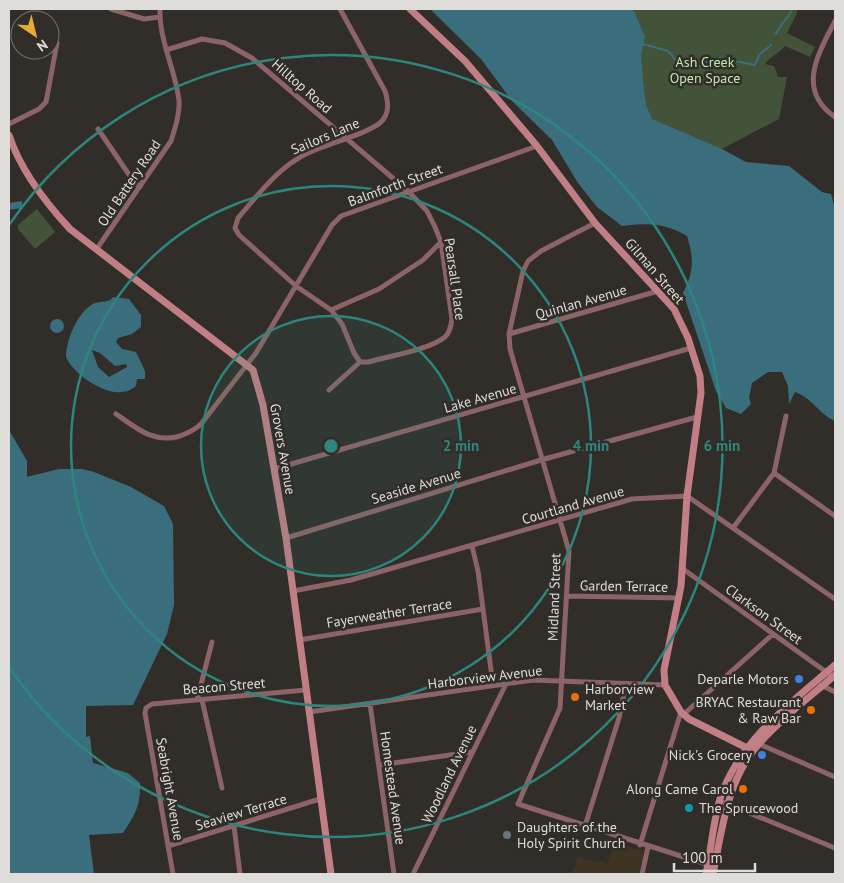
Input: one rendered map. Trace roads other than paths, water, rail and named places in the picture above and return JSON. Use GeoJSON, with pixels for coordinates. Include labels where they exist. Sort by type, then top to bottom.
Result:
{"type":"FeatureCollection","features":[{"type":"Feature","properties":{"kind":"street"},"geometry":{"type":"LineString","coordinates":[[111,9],[144,20],[160,17]]}},
{"type":"Feature","properties":{"kind":"street","name":"Old Battery Road"},"geometry":{"type":"LineString","coordinates":[[96,250],[171,141],[177,121],[179,100],[166,50],[160,9]]}},
{"type":"Feature","properties":{"kind":"street","name":"Sailors Lane"},"geometry":{"type":"LineString","coordinates":[[296,286],[239,235],[235,224],[278,172],[308,153],[374,127],[383,120],[388,104],[386,91],[340,9]]}},
{"type":"Feature","properties":{"kind":"street","name":"Gilman Street"},"geometry":{"type":"LineString","coordinates":[[410,9],[465,61],[537,146],[595,222],[658,291],[679,319],[691,348],[701,383],[687,496],[680,598],[665,664],[666,685],[682,713],[695,722],[753,750]]}},
{"type":"Feature","properties":{"kind":"street"},"geometry":{"type":"LineString","coordinates":[[835,21],[818,55],[812,78],[819,100],[835,117]]}},
{"type":"Feature","properties":{"kind":"street","name":"Hilltop Road"},"geometry":{"type":"LineString","coordinates":[[166,50],[202,39],[225,43],[252,58],[408,191]]}},
{"type":"Feature","properties":{"kind":"street"},"geometry":{"type":"LineString","coordinates":[[9,124],[39,109],[46,102],[55,60]]}},
{"type":"Feature","properties":{"kind":"street"},"geometry":{"type":"LineString","coordinates":[[98,129],[134,182],[140,187]]}},
{"type":"Feature","properties":{"kind":"street","name":"Grovers Avenue"},"geometry":{"type":"LineString","coordinates":[[9,135],[16,153],[56,215],[70,229],[253,370],[259,386],[286,538],[331,874]]}},
{"type":"Feature","properties":{"kind":"street","name":"Balmforth Street"},"geometry":{"type":"LineString","coordinates":[[116,414],[142,433],[151,437],[173,438],[192,431],[201,424],[256,353],[332,225],[342,216],[537,146]]}},
{"type":"Feature","properties":{"kind":"street","name":"Pearsall Place"},"geometry":{"type":"LineString","coordinates":[[360,362],[368,362],[431,344],[444,337],[451,330],[452,319],[441,242],[427,210],[408,191]]}},
{"type":"Feature","properties":{"kind":"street","name":"Midland Street"},"geometry":{"type":"LineString","coordinates":[[585,826],[518,804],[560,708],[569,551],[510,349],[509,334],[522,271],[528,261],[541,251],[595,222]]}},
{"type":"Feature","properties":{"kind":"street"},"geometry":{"type":"LineString","coordinates":[[331,310],[386,285],[423,260],[441,242]]}},
{"type":"Feature","properties":{"kind":"street"},"geometry":{"type":"LineString","coordinates":[[296,286],[331,310],[342,324],[354,354],[360,362],[330,390]]}},
{"type":"Feature","properties":{"kind":"street","name":"Quinlan Avenue"},"geometry":{"type":"LineString","coordinates":[[509,334],[658,291]]}},
{"type":"Feature","properties":{"kind":"street","name":"Lake Avenue"},"geometry":{"type":"LineString","coordinates":[[274,469],[691,348]]}},
{"type":"Feature","properties":{"kind":"street"},"geometry":{"type":"LineString","coordinates":[[733,528],[774,473],[786,416]]}},
{"type":"Feature","properties":{"kind":"street","name":"Seaside Avenue"},"geometry":{"type":"LineString","coordinates":[[286,538],[541,460],[697,417]]}},
{"type":"Feature","properties":{"kind":"street"},"geometry":{"type":"LineString","coordinates":[[774,473],[835,516]]}},
{"type":"Feature","properties":{"kind":"street"},"geometry":{"type":"LineString","coordinates":[[687,496],[835,599]]}},
{"type":"Feature","properties":{"kind":"street","name":"Courtland Avenue"},"geometry":{"type":"LineString","coordinates":[[293,591],[351,580],[632,499],[687,496]]}},
{"type":"Feature","properties":{"kind":"street"},"geometry":{"type":"LineString","coordinates":[[472,546],[478,571],[493,685]]}},
{"type":"Feature","properties":{"kind":"street","name":"Clarkson Street"},"geometry":{"type":"LineString","coordinates":[[683,569],[832,675]]}},
{"type":"Feature","properties":{"kind":"street","name":"Garden Terrace"},"geometry":{"type":"LineString","coordinates":[[567,596],[680,598]]}},
{"type":"Feature","properties":{"kind":"street","name":"Fayerweather Terrace"},"geometry":{"type":"LineString","coordinates":[[299,640],[483,609]]}},
{"type":"Feature","properties":{"kind":"street"},"geometry":{"type":"LineString","coordinates":[[640,845],[682,713],[772,634]]}},
{"type":"Feature","properties":{"kind":"street"},"geometry":{"type":"LineString","coordinates":[[212,642],[200,700],[222,788]]}},
{"type":"Feature","properties":{"kind":"street"},"geometry":{"type":"LineString","coordinates":[[712,869],[720,801],[732,772],[746,748],[819,684],[832,675],[835,665]]}},
{"type":"Feature","properties":{"kind":"street","name":"Harborview Avenue"},"geometry":{"type":"LineString","coordinates":[[309,712],[533,680],[666,685]]}},
{"type":"Feature","properties":{"kind":"street","name":"Woodland Avenue"},"geometry":{"type":"LineString","coordinates":[[413,874],[471,752],[506,684]]}},
{"type":"Feature","properties":{"kind":"street"},"geometry":{"type":"LineString","coordinates":[[626,684],[618,718],[585,826],[712,869]]}},
{"type":"Feature","properties":{"kind":"street"},"geometry":{"type":"LineString","coordinates":[[819,684],[835,692]]}},
{"type":"Feature","properties":{"kind":"street","name":"Beacon Street"},"geometry":{"type":"LineString","coordinates":[[146,708],[152,704],[305,690]]}},
{"type":"Feature","properties":{"kind":"street","name":"Homestead Avenue"},"geometry":{"type":"LineString","coordinates":[[370,704],[394,874]]}},
{"type":"Feature","properties":{"kind":"street","name":"Seabright Avenue"},"geometry":{"type":"LineString","coordinates":[[146,708],[145,713],[173,874]]}},
{"type":"Feature","properties":{"kind":"street"},"geometry":{"type":"LineString","coordinates":[[706,874],[712,869],[728,804],[742,768],[753,750],[755,742]]}},
{"type":"Feature","properties":{"kind":"street"},"geometry":{"type":"LineString","coordinates":[[755,742],[835,777]]}},
{"type":"Feature","properties":{"kind":"street"},"geometry":{"type":"LineString","coordinates":[[380,765],[471,752]]}},
{"type":"Feature","properties":{"kind":"street","name":"Seaview Terrace"},"geometry":{"type":"LineString","coordinates":[[168,846],[320,799]]}},
{"type":"Feature","properties":{"kind":"street"},"geometry":{"type":"LineString","coordinates":[[720,801],[835,848]]}},
{"type":"Feature","properties":{"kind":"street"},"geometry":{"type":"LineString","coordinates":[[234,826],[240,874]]}},
{"type":"Feature","properties":{"kind":"street"},"geometry":{"type":"LineString","coordinates":[[642,874],[648,847]]}},
{"type":"Feature","properties":{"kind":"water"},"geometry":{"type":"Polygon","coordinates":[[[430,9],[633,9],[645,37],[641,55],[643,81],[646,105],[652,119],[724,150],[746,162],[789,166],[822,192],[831,194],[835,209],[835,421],[801,394],[795,392],[789,404],[788,386],[782,372],[768,372],[752,383],[749,398],[751,404],[741,414],[726,408],[716,391],[683,293],[692,265],[687,236],[663,226],[640,224],[622,226],[597,207],[578,183],[552,140],[512,101],[481,59],[430,9]]]}},
{"type":"Feature","properties":{"kind":"water"},"geometry":{"type":"Polygon","coordinates":[[[22,201],[22,208],[9,210],[9,203],[22,201]]]}},
{"type":"Feature","properties":{"kind":"water"},"geometry":{"type":"Polygon","coordinates":[[[113,297],[129,299],[141,315],[141,327],[132,334],[118,338],[116,342],[122,349],[136,352],[145,371],[145,379],[137,379],[136,386],[123,392],[106,390],[89,382],[75,370],[66,357],[68,342],[74,326],[83,312],[95,303],[113,297]],[[92,350],[98,367],[109,377],[127,367],[126,364],[115,366],[100,353],[92,350]]]}},
{"type":"Feature","properties":{"kind":"water"},"geometry":{"type":"Polygon","coordinates":[[[54,319],[60,319],[64,326],[60,333],[54,333],[50,329],[50,323],[54,319]]]}},
{"type":"Feature","properties":{"kind":"water"},"geometry":{"type":"Polygon","coordinates":[[[9,430],[27,461],[27,477],[59,469],[82,469],[94,472],[131,487],[164,506],[173,524],[174,605],[167,634],[133,705],[86,706],[86,737],[90,736],[93,763],[128,773],[140,783],[136,809],[123,833],[89,835],[94,874],[9,874],[9,430]]]}},
{"type":"Feature","properties":{"kind":"waterway"},"geometry":{"type":"LineString","coordinates":[[776,34],[792,9]]}},
{"type":"Feature","properties":{"kind":"waterway"},"geometry":{"type":"LineString","coordinates":[[643,44],[668,51],[683,68],[719,58],[755,65],[759,55],[771,45]]}},
{"type":"Feature","properties":{"kind":"place","name":"Deparle Motors"},"geometry":{"type":"Point","coordinates":[799,679]}},
{"type":"Feature","properties":{"kind":"place","name":"Harborview Market"},"geometry":{"type":"Point","coordinates":[575,697]}},
{"type":"Feature","properties":{"kind":"place","name":"BRYAC Restaurant & Raw Bar"},"geometry":{"type":"Point","coordinates":[811,710]}},
{"type":"Feature","properties":{"kind":"place","name":"Nick's Grocery"},"geometry":{"type":"Point","coordinates":[762,755]}},
{"type":"Feature","properties":{"kind":"place","name":"Along Came Carol"},"geometry":{"type":"Point","coordinates":[743,789]}},
{"type":"Feature","properties":{"kind":"place","name":"The Sprucewood"},"geometry":{"type":"Point","coordinates":[689,808]}},
{"type":"Feature","properties":{"kind":"place","name":"Daughters of the Holy Spirit Church"},"geometry":{"type":"Point","coordinates":[507,835]}},
{"type":"Feature","properties":{"kind":"park label","name":"Ash Creek Open Space"},"geometry":{"type":"Point","coordinates":[705,70]}}]}
